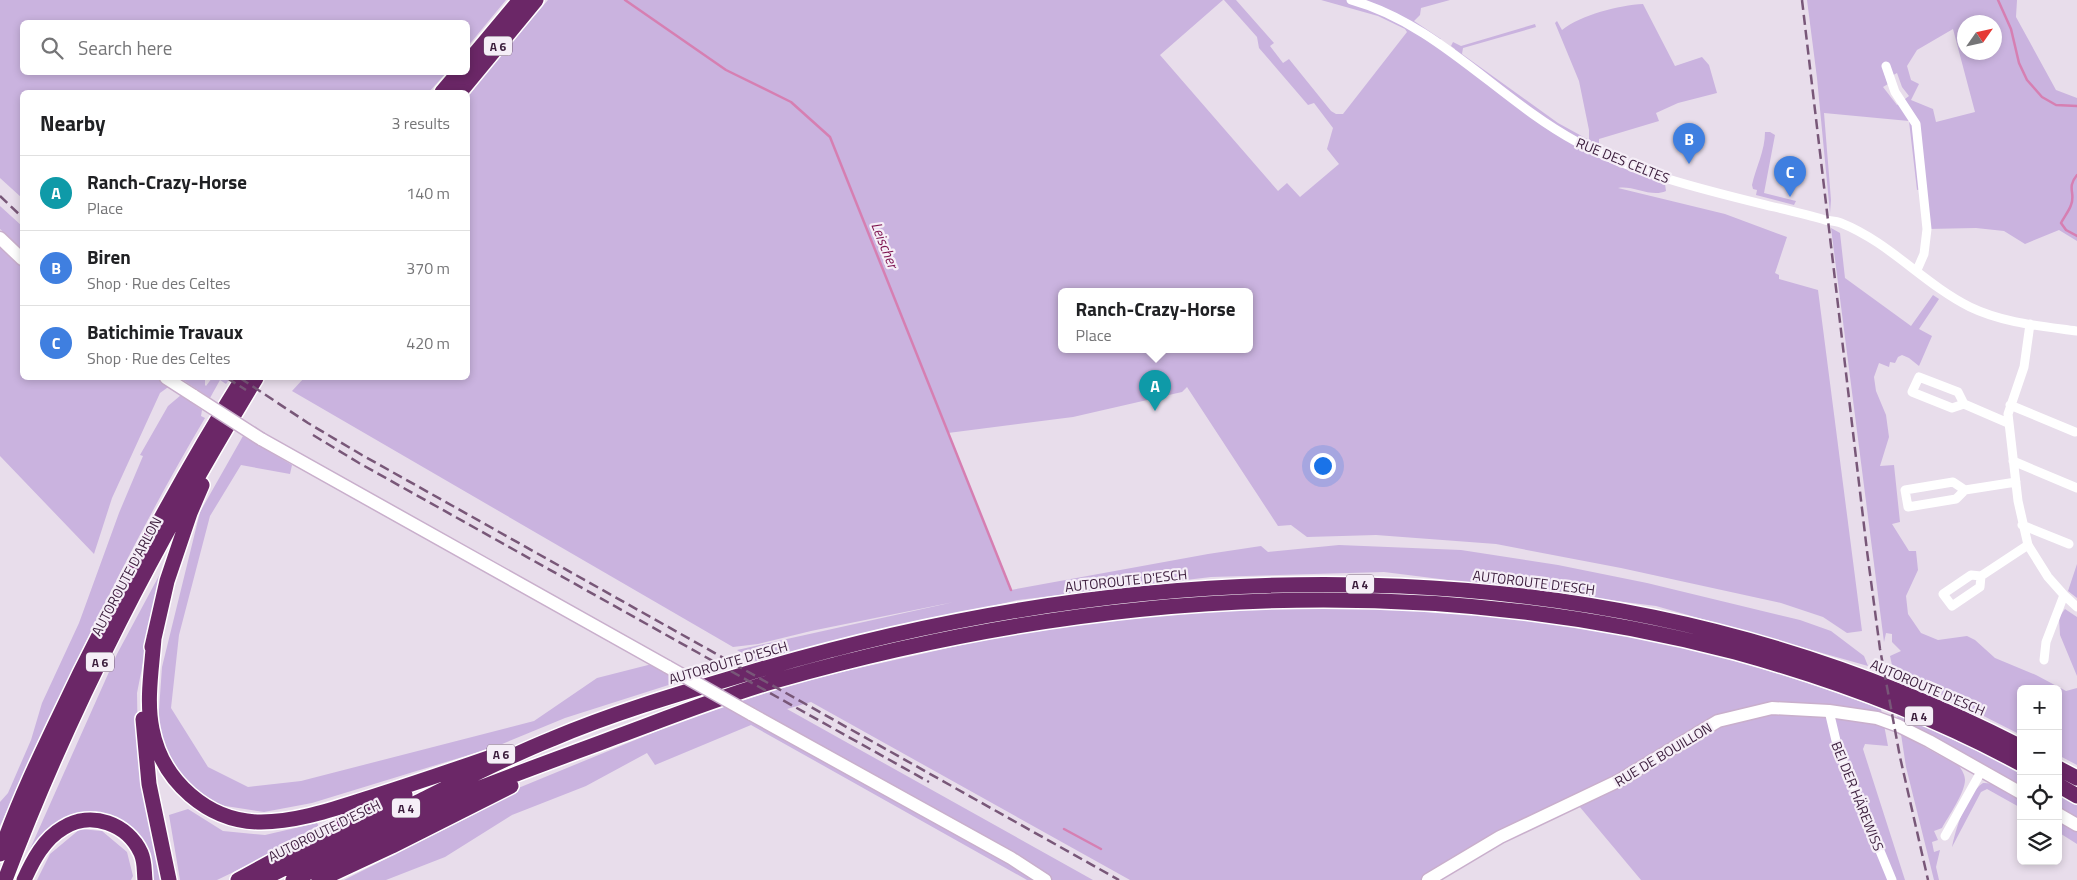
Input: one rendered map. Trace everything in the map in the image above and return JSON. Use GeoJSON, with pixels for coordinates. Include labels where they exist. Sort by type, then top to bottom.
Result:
{"type":"FeatureCollection","features":[{"type":"Feature","properties":{"kind":"highway","name":"A 6"},"geometry":{"type":"LineString","coordinates":[[470,60],[520,0]]}},
{"type":"Feature","properties":{"kind":"highway","name":"A 6"},"geometry":{"type":"LineString","coordinates":[[462,90],[536,0]]}},
{"type":"Feature","properties":{"kind":"highway"},"geometry":{"type":"LineString","coordinates":[[444,90],[456,75]]}},
{"type":"Feature","properties":{"kind":"highway","name":"AUTOROUTE D'ARLON"},"geometry":{"type":"LineString","coordinates":[[0,854],[9,828],[67,701],[126,581],[198,450],[242,380]]}},
{"type":"Feature","properties":{"kind":"highway","name":"AUTOROUTE D'ARLON"},"geometry":{"type":"LineString","coordinates":[[5,880],[42,788],[102,656],[211,452],[255,380]]}},
{"type":"Feature","properties":{"kind":"highway","name":"A 6"},"geometry":{"type":"LineString","coordinates":[[170,880],[149,784],[143,730],[144,685],[168,581],[190,513],[211,469],[211,452]]}},
{"type":"Feature","properties":{"kind":"highway","name":"AUTOROUTE D'ESCH"},"geometry":{"type":"LineString","coordinates":[[261,880],[461,780],[552,739],[673,695],[805,656],[897,633],[980,616],[1135,593],[1227,586],[1316,583],[1443,588],[1521,596],[1617,610],[1706,629],[1773,647],[1887,686],[1947,711],[2017,745]]}},
{"type":"Feature","properties":{"kind":"highway","name":"A 4"},"geometry":{"type":"LineString","coordinates":[[293,880],[476,790],[685,711],[773,682],[898,649],[992,630],[1122,610],[1222,602],[1300,599],[1440,603],[1525,611],[1622,626],[1699,643],[1766,661],[1852,689],[1935,723],[2017,762]]}},
{"type":"Feature","properties":{"kind":"highway","name":"A 6"},"geometry":{"type":"LineString","coordinates":[[154,638],[150,703],[152,728],[158,749],[168,771],[186,793],[209,810],[234,819],[277,822],[331,810],[552,739]]}},
{"type":"Feature","properties":{"kind":"highway","name":"A 4"},"geometry":{"type":"LineString","coordinates":[[319,880],[392,846],[508,787],[547,763]]}},
{"type":"Feature","properties":{"kind":"highway"},"geometry":{"type":"LineString","coordinates":[[2062,770],[2077,778]]}},
{"type":"Feature","properties":{"kind":"highway","name":"A 6"},"geometry":{"type":"LineString","coordinates":[[238,880],[350,819],[422,787],[451,771]]}},
{"type":"Feature","properties":{"kind":"highway"},"geometry":{"type":"LineString","coordinates":[[2062,787],[2077,796]]}},
{"type":"Feature","properties":{"kind":"highway"},"geometry":{"type":"LineString","coordinates":[[24,880],[45,843],[54,834],[75,822],[86,820],[107,822],[125,832],[131,838],[142,855],[144,880]]}},
{"type":"Feature","properties":{"kind":"highway"},"geometry":{"type":"LineString","coordinates":[[0,844],[9,828]]}},
{"type":"Feature","properties":{"kind":"highway","name":"A 4"},"geometry":{"type":"LineString","coordinates":[[334,880],[392,846]]}},
{"type":"Feature","properties":{"kind":"main road"},"geometry":{"type":"LineString","coordinates":[[0,238],[20,257]]}},
{"type":"Feature","properties":{"kind":"main road"},"geometry":{"type":"LineString","coordinates":[[169,380],[262,439],[1010,858],[1045,880]]}},
{"type":"Feature","properties":{"kind":"main road","name":"RUE DE BOUILLON"},"geometry":{"type":"LineString","coordinates":[[1428,880],[1500,837],[1620,780],[1718,721],[1772,708],[1829,711],[1877,718],[1899,726],[2017,791]]}},
{"type":"Feature","properties":{"kind":"main road"},"geometry":{"type":"LineString","coordinates":[[2062,816],[2077,825]]}},
{"type":"Feature","properties":{"kind":"street","name":"RUE DES CELTES"},"geometry":{"type":"LineString","coordinates":[[1351,0],[1381,10],[1417,29],[1498,89],[1577,142],[1674,181],[1840,222],[1884,248],[1970,307],[1994,316],[2077,331]]}},
{"type":"Feature","properties":{"kind":"street"},"geometry":{"type":"LineString","coordinates":[[1886,66],[1895,92],[1916,124],[1927,229],[1924,254],[1917,270]]}},
{"type":"Feature","properties":{"kind":"street"},"geometry":{"type":"LineString","coordinates":[[2030,324],[2024,367],[2010,405],[2008,423],[2022,525],[2028,545],[2048,577],[2064,596],[2075,605]]}},
{"type":"Feature","properties":{"kind":"street"},"geometry":{"type":"LineString","coordinates":[[1964,404],[1952,408],[1912,392],[1919,378],[1958,392],[1964,404],[2008,423]]}},
{"type":"Feature","properties":{"kind":"street"},"geometry":{"type":"LineString","coordinates":[[2010,405],[2075,432]]}},
{"type":"Feature","properties":{"kind":"street"},"geometry":{"type":"LineString","coordinates":[[2013,461],[2077,488]]}},
{"type":"Feature","properties":{"kind":"street"},"geometry":{"type":"LineString","coordinates":[[1965,490],[1953,482],[1905,490],[1908,507],[1956,499],[1965,490],[2016,482]]}},
{"type":"Feature","properties":{"kind":"street"},"geometry":{"type":"LineString","coordinates":[[2022,525],[2069,544]]}},
{"type":"Feature","properties":{"kind":"street"},"geometry":{"type":"LineString","coordinates":[[1981,576],[2028,545]]}},
{"type":"Feature","properties":{"kind":"street"},"geometry":{"type":"LineString","coordinates":[[2044,660],[2046,642],[2064,596]]}},
{"type":"Feature","properties":{"kind":"street","name":"BEI DER HÄREWISS"},"geometry":{"type":"LineString","coordinates":[[1829,711],[1838,749],[1892,880]]}},
{"type":"Feature","properties":{"kind":"street"},"geometry":{"type":"LineString","coordinates":[[1945,836],[1982,770]]}},
{"type":"Feature","properties":{"kind":"shaded area"},"geometry":{"type":"Polygon","coordinates":[[[0,0],[506,0],[470,44],[470,20],[20,20],[20,75],[444,75],[431,90],[20,90],[20,196],[0,178],[0,0]]]}},
{"type":"Feature","properties":{"kind":"shaded area"},"geometry":{"type":"Polygon","coordinates":[[[548,0],[1223,0],[1160,55],[1278,191],[1287,183],[1300,197],[1339,164],[1327,149],[1333,128],[1314,103],[1308,105],[1259,48],[1257,37],[1224,0],[1236,0],[1274,43],[1270,46],[1283,63],[1289,59],[1331,111],[1336,114],[1343,114],[1407,32],[1405,29],[1378,16],[1321,0],[1450,0],[1421,8],[1420,15],[1414,21],[1441,39],[1435,41],[1453,55],[1455,49],[1451,46],[1453,42],[1461,46],[1535,24],[1536,27],[1463,48],[1462,54],[1558,123],[1589,140],[1589,130],[1579,81],[1555,23],[1557,21],[1562,30],[1590,15],[1623,6],[1643,4],[1675,66],[1702,57],[1709,65],[1717,93],[1678,103],[1656,113],[1659,121],[1599,139],[1599,144],[1595,150],[1674,181],[1665,184],[1666,191],[1660,193],[1618,188],[1725,214],[1787,237],[1775,273],[1779,275],[1779,279],[1818,290],[1862,631],[1847,633],[1823,617],[1781,603],[1621,568],[1496,544],[1376,535],[1307,537],[1291,525],[1278,526],[1187,387],[1182,392],[1073,417],[948,433],[1011,590],[1261,546],[1268,552],[1339,545],[1461,550],[1558,565],[1647,583],[1800,620],[1831,631],[1864,656],[1868,666],[1656,606],[1384,572],[1211,577],[1018,600],[756,661],[737,650],[954,602],[811,631],[758,644],[733,647],[292,391],[302,380],[470,380],[470,94],[494,62],[548,0]]]}},
{"type":"Feature","properties":{"kind":"shaded area"},"geometry":{"type":"Polygon","coordinates":[[[1807,0],[2017,0],[2016,17],[2056,90],[2077,98],[2077,241],[2059,230],[2025,244],[2004,231],[1976,228],[1927,229],[1922,189],[1917,190],[1909,121],[1824,113],[1831,200],[1830,213],[1817,78],[1807,0]],[[1957,15],[1957,44],[1953,29],[1917,50],[1907,66],[1911,80],[1919,84],[1911,100],[1933,109],[1936,122],[1975,112],[1961,60],[2002,60],[2002,15],[1957,15]],[[1897,73],[1886,79],[1888,84],[1883,87],[1897,105],[1909,96],[1902,87],[1897,73]]]}},
{"type":"Feature","properties":{"kind":"shaded area"},"geometry":{"type":"Polygon","coordinates":[[[1765,132],[1775,135],[1764,193],[1796,201],[1794,205],[1756,195],[1757,190],[1753,189],[1752,185],[1762,152],[1765,132]]]}},
{"type":"Feature","properties":{"kind":"shaded area"},"geometry":{"type":"Polygon","coordinates":[[[0,206],[20,224],[20,247],[0,229],[0,206]]]}},
{"type":"Feature","properties":{"kind":"shaded area"},"geometry":{"type":"Polygon","coordinates":[[[1831,228],[1840,233],[1845,278],[1911,326],[1933,295],[1939,299],[1919,329],[1932,336],[1919,366],[1902,355],[1898,357],[1895,363],[1890,362],[1889,367],[1879,363],[1874,377],[1876,391],[1886,415],[1889,437],[1880,466],[1894,465],[1900,522],[1892,524],[1909,551],[1916,551],[1918,570],[1906,596],[1908,614],[1921,633],[1938,640],[1967,636],[1975,640],[1995,658],[2055,685],[2017,685],[2017,733],[1893,670],[1890,656],[1901,651],[1892,642],[1892,634],[1886,633],[1884,642],[1831,228]]]}},
{"type":"Feature","properties":{"kind":"shaded area"},"geometry":{"type":"Polygon","coordinates":[[[0,244],[20,263],[20,380],[163,380],[171,385],[160,393],[112,498],[94,554],[0,456],[0,244]]]}},
{"type":"Feature","properties":{"kind":"shaded area"},"geometry":{"type":"Polygon","coordinates":[[[183,380],[205,380],[206,386],[210,380],[220,380],[210,398],[183,380]]]}},
{"type":"Feature","properties":{"kind":"shaded area"},"geometry":{"type":"Polygon","coordinates":[[[220,380],[229,380],[226,384],[220,380]]]}},
{"type":"Feature","properties":{"kind":"shaded area"},"geometry":{"type":"Polygon","coordinates":[[[181,395],[202,410],[201,416],[205,418],[122,568],[0,826],[0,802],[8,793],[31,740],[42,703],[79,623],[119,513],[143,456],[140,455],[168,406],[181,395]]]}},
{"type":"Feature","properties":{"kind":"shaded area"},"geometry":{"type":"Polygon","coordinates":[[[243,436],[292,465],[290,474],[241,465],[210,516],[179,635],[171,708],[208,767],[248,787],[301,781],[534,721],[597,678],[652,664],[678,682],[565,718],[495,747],[312,803],[264,812],[219,805],[190,785],[172,764],[158,724],[162,667],[200,512],[243,436]]]}},
{"type":"Feature","properties":{"kind":"shaded area"},"geometry":{"type":"Polygon","coordinates":[[[2077,564],[2077,598],[2068,591],[2077,564]]]}},
{"type":"Feature","properties":{"kind":"shaded area"},"geometry":{"type":"Polygon","coordinates":[[[161,572],[137,693],[138,752],[164,880],[149,880],[140,838],[117,817],[95,811],[58,821],[26,858],[117,654],[161,572]]]}},
{"type":"Feature","properties":{"kind":"shaded area"},"geometry":{"type":"Polygon","coordinates":[[[1299,607],[1416,609],[1467,613],[1518,618],[1619,634],[1686,648],[1752,666],[1817,686],[1881,709],[1888,746],[1865,744],[1863,749],[1905,880],[1641,880],[1579,806],[1502,841],[1437,880],[1130,880],[811,702],[787,709],[1093,880],[1027,880],[751,725],[655,765],[647,753],[586,786],[512,815],[445,857],[386,880],[344,880],[477,813],[501,795],[701,713],[799,683],[984,640],[1075,625],[1164,615],[1299,607]]]}},
{"type":"Feature","properties":{"kind":"shaded area"},"geometry":{"type":"Polygon","coordinates":[[[2065,609],[2077,617],[2077,676],[2060,635],[2059,617],[2065,609]]]}},
{"type":"Feature","properties":{"kind":"shaded area"},"geometry":{"type":"Polygon","coordinates":[[[2077,688],[2077,765],[2062,757],[2062,689],[2066,691],[2077,688]]]}},
{"type":"Feature","properties":{"kind":"shaded area"},"geometry":{"type":"Polygon","coordinates":[[[1897,714],[2017,770],[2017,785],[1898,720],[1897,714]]]}},
{"type":"Feature","properties":{"kind":"shaded area"},"geometry":{"type":"Polygon","coordinates":[[[1901,734],[1959,766],[1964,776],[1964,785],[1956,805],[1942,828],[1934,831],[1938,840],[1932,842],[1934,852],[1940,850],[1936,867],[1939,880],[1934,880],[1906,767],[1901,734]]]}},
{"type":"Feature","properties":{"kind":"shaded area"},"geometry":{"type":"Polygon","coordinates":[[[1983,783],[1998,786],[2017,797],[2017,806],[1987,789],[1981,792],[1952,847],[1959,821],[1967,803],[1977,788],[1983,783]]]}},
{"type":"Feature","properties":{"kind":"shaded area"},"geometry":{"type":"Polygon","coordinates":[[[2062,796],[2077,805],[2077,819],[2062,810],[2062,796]]]}},
{"type":"Feature","properties":{"kind":"shaded area"},"geometry":{"type":"Polygon","coordinates":[[[188,809],[223,831],[265,835],[317,823],[321,830],[217,880],[180,880],[169,815],[188,809]]]}},
{"type":"Feature","properties":{"kind":"shaded area"},"geometry":{"type":"Polygon","coordinates":[[[2062,823],[2077,831],[2077,844],[2062,835],[2062,823]]]}},
{"type":"Feature","properties":{"kind":"shaded area"},"geometry":{"type":"Polygon","coordinates":[[[80,829],[102,831],[127,852],[133,876],[131,880],[37,880],[50,854],[80,829]]]}},
{"type":"Feature","properties":{"kind":"waterway","name":"Leischer"},"geometry":{"type":"LineString","coordinates":[[625,0],[726,70],[791,102],[830,137],[1011,590]]}},
{"type":"Feature","properties":{"kind":"waterway"},"geometry":{"type":"LineString","coordinates":[[1998,0],[2011,29],[2019,63],[2027,80],[2042,97],[2056,105],[2077,106]]}},
{"type":"Feature","properties":{"kind":"waterway"},"geometry":{"type":"LineString","coordinates":[[2077,175],[2072,183],[2071,205],[2061,223],[2066,230],[2077,236]]}},
{"type":"Feature","properties":{"kind":"waterway","name":"Leischer"},"geometry":{"type":"LineString","coordinates":[[1064,829],[1101,849]]}},
{"type":"Feature","properties":{"kind":"railway"},"geometry":{"type":"LineString","coordinates":[[1802,0],[1880,649],[1900,757],[1928,880]]}},
{"type":"Feature","properties":{"kind":"railway"},"geometry":{"type":"LineString","coordinates":[[0,196],[20,215]]}},
{"type":"Feature","properties":{"kind":"railway"},"geometry":{"type":"LineString","coordinates":[[230,380],[246,390]]}},
{"type":"Feature","properties":{"kind":"railway"},"geometry":{"type":"LineString","coordinates":[[243,380],[308,423],[362,455],[1119,880]]}},
{"type":"Feature","properties":{"kind":"railway"},"geometry":{"type":"LineString","coordinates":[[313,435],[359,463],[929,782]]}},
{"type":"Feature","properties":{"kind":"place","name":"Biren"},"geometry":{"type":"Point","coordinates":[1689,164]}},
{"type":"Feature","properties":{"kind":"place","name":"Batichimie Travaux"},"geometry":{"type":"Point","coordinates":[1790,197]}},
{"type":"Feature","properties":{"kind":"place","name":"Ranch-Crazy-Horse"},"geometry":{"type":"Point","coordinates":[1155,411]}}]}
